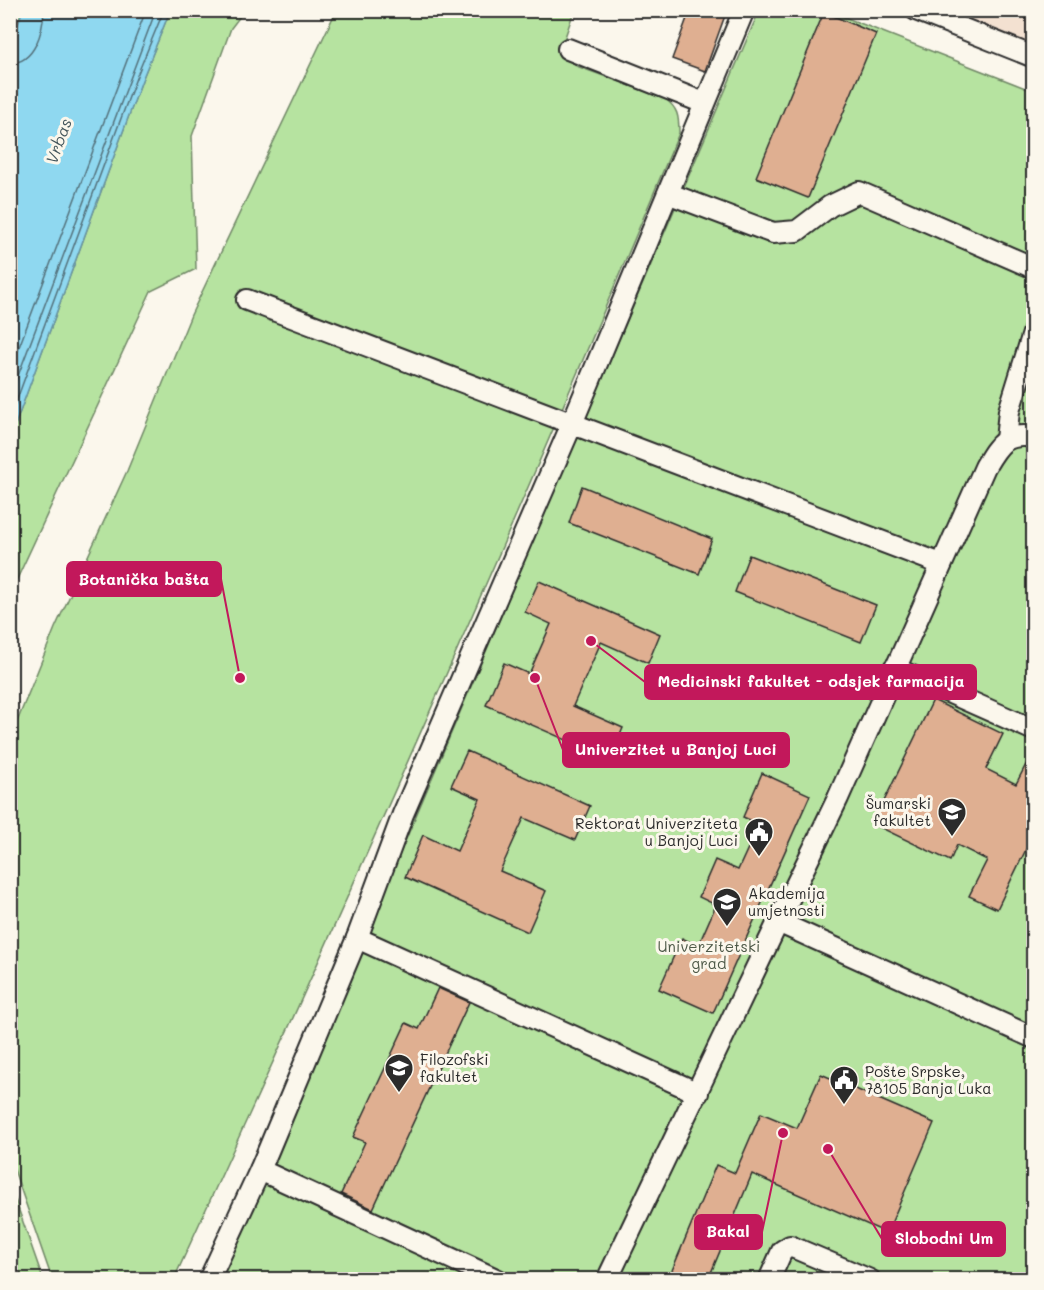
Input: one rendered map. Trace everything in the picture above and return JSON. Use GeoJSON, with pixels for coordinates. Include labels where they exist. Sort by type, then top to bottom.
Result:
{"type":"FeatureCollection","features":[{"type":"Feature","properties":{"kind":"street"},"geometry":{"type":"LineString","coordinates":[[209,1280],[260,1170],[357,938],[403,814],[572,426],[670,194],[704,103],[744,10]]}},
{"type":"Feature","properties":{"kind":"street"},"geometry":{"type":"LineString","coordinates":[[916,10],[1034,57]]}},
{"type":"Feature","properties":{"kind":"street"},"geometry":{"type":"LineString","coordinates":[[568,49],[704,103]]}},
{"type":"Feature","properties":{"kind":"street"},"geometry":{"type":"LineString","coordinates":[[670,194],[773,233],[797,231],[830,206],[859,192],[1034,268]]}},
{"type":"Feature","properties":{"kind":"street"},"geometry":{"type":"LineString","coordinates":[[247,300],[572,426],[941,564]]}},
{"type":"Feature","properties":{"kind":"street"},"geometry":{"type":"LineString","coordinates":[[1006,440],[1009,411],[1034,330]]}},
{"type":"Feature","properties":{"kind":"street"},"geometry":{"type":"LineString","coordinates":[[607,1280],[837,798],[985,467],[999,444],[1019,434],[1034,437]]}},
{"type":"Feature","properties":{"kind":"street"},"geometry":{"type":"LineString","coordinates":[[894,668],[1034,730]]}},
{"type":"Feature","properties":{"kind":"street"},"geometry":{"type":"LineString","coordinates":[[777,922],[1034,1038]]}},
{"type":"Feature","properties":{"kind":"street"},"geometry":{"type":"LineString","coordinates":[[357,938],[698,1093]]}},
{"type":"Feature","properties":{"kind":"street"},"geometry":{"type":"LineString","coordinates":[[260,1170],[406,1235],[498,1280]]}},
{"type":"Feature","properties":{"kind":"street"},"geometry":{"type":"LineString","coordinates":[[769,1280],[782,1251],[790,1246],[870,1280]]}},
{"type":"Feature","properties":{"kind":"shaded area"},"geometry":{"type":"Polygon","coordinates":[[[946,11],[1033,11],[1033,45],[946,11]]]}},
{"type":"Feature","properties":{"kind":"green space"},"geometry":{"type":"Polygon","coordinates":[[[11,11],[22,11],[11,50],[11,11]]]}},
{"type":"Feature","properties":{"kind":"green space"},"geometry":{"type":"Polygon","coordinates":[[[170,11],[244,11],[231,28],[192,136],[196,269],[151,291],[11,592],[11,436],[142,80],[170,11]]]}},
{"type":"Feature","properties":{"kind":"green space"},"geometry":{"type":"Polygon","coordinates":[[[336,11],[574,11],[562,46],[576,66],[664,98],[677,113],[679,133],[557,421],[431,708],[174,1279],[52,1279],[11,1161],[10,739],[55,628],[127,471],[191,315],[336,11]]]}},
{"type":"Feature","properties":{"kind":"green space","name":"Univerzitetski grad"},"geometry":{"type":"Polygon","coordinates":[[[759,11],[829,11],[1033,91],[1033,1279],[218,1280],[759,11]]]}},
{"type":"Feature","properties":{"kind":"green space"},"geometry":{"type":"Polygon","coordinates":[[[10,1185],[43,1279],[11,1279],[10,1185]]]}},
{"type":"Feature","properties":{"kind":"water","name":"Vrbas"},"geometry":{"type":"Polygon","coordinates":[[[22,11],[170,11],[142,80],[11,436],[10,51],[22,11]]]}},
{"type":"Feature","properties":{"kind":"building"},"geometry":{"type":"Polygon","coordinates":[[[690,10],[727,10],[705,71],[672,59],[690,10]]]}},
{"type":"Feature","properties":{"kind":"building"},"geometry":{"type":"Polygon","coordinates":[[[824,12],[876,34],[808,198],[756,177],[824,12]]]}},
{"type":"Feature","properties":{"kind":"building"},"geometry":{"type":"Polygon","coordinates":[[[582,486],[712,539],[699,574],[569,523],[582,486]]]}},
{"type":"Feature","properties":{"kind":"building"},"geometry":{"type":"Polygon","coordinates":[[[749,555],[876,605],[861,642],[735,592],[749,555]]]}},
{"type":"Feature","properties":{"kind":"building"},"geometry":{"type":"Polygon","coordinates":[[[539,581],[660,634],[648,663],[601,642],[573,706],[623,728],[610,759],[486,705],[504,663],[529,674],[551,624],[525,612],[539,581]]]}},
{"type":"Feature","properties":{"kind":"building"},"geometry":{"type":"Polygon","coordinates":[[[933,700],[1003,734],[986,769],[1016,784],[1034,749],[1034,833],[997,909],[969,896],[987,860],[957,845],[950,861],[873,824],[933,700]]]}},
{"type":"Feature","properties":{"kind":"building"},"geometry":{"type":"Polygon","coordinates":[[[467,751],[590,806],[575,840],[524,818],[500,871],[546,891],[528,932],[405,877],[423,835],[457,851],[480,799],[451,786],[467,751]]]}},
{"type":"Feature","properties":{"kind":"building"},"geometry":{"type":"Polygon","coordinates":[[[762,773],[810,795],[713,1013],[659,989],[682,938],[698,946],[716,905],[699,897],[715,860],[738,870],[759,824],[743,817],[762,773]]]}},
{"type":"Feature","properties":{"kind":"building"},"geometry":{"type":"Polygon","coordinates":[[[438,988],[469,1002],[373,1209],[341,1194],[365,1142],[353,1137],[406,1023],[419,1029],[438,988]]]}},
{"type":"Feature","properties":{"kind":"building"},"geometry":{"type":"Polygon","coordinates":[[[821,1074],[934,1123],[887,1233],[752,1174],[708,1280],[668,1280],[716,1165],[735,1173],[761,1113],[797,1128],[821,1074]]]}},
{"type":"Feature","properties":{"kind":"place","name":"Medicinski fakultet - odsjek farmacija"},"geometry":{"type":"Point","coordinates":[591,641]}},
{"type":"Feature","properties":{"kind":"place","name":"Botanička bašta"},"geometry":{"type":"Point","coordinates":[240,678]}},
{"type":"Feature","properties":{"kind":"place","name":"Univerzitet u Banjoj Luci"},"geometry":{"type":"Point","coordinates":[535,678]}},
{"type":"Feature","properties":{"kind":"place","name":"Šumarski fakultet"},"geometry":{"type":"Point","coordinates":[952,838]}},
{"type":"Feature","properties":{"kind":"place","name":"Rektorat Univerziteta u Banjoj Luci"},"geometry":{"type":"Point","coordinates":[759,858]}},
{"type":"Feature","properties":{"kind":"place","name":"Akademija umjetnosti"},"geometry":{"type":"Point","coordinates":[727,928]}},
{"type":"Feature","properties":{"kind":"place","name":"Filozofski fakultet"},"geometry":{"type":"Point","coordinates":[399,1094]}},
{"type":"Feature","properties":{"kind":"place","name":"Pošte Srpske, 78105 Banja Luka"},"geometry":{"type":"Point","coordinates":[844,1106]}},
{"type":"Feature","properties":{"kind":"place","name":"Bakal"},"geometry":{"type":"Point","coordinates":[783,1133]}},
{"type":"Feature","properties":{"kind":"place","name":"Slobodni Um"},"geometry":{"type":"Point","coordinates":[828,1149]}}]}
